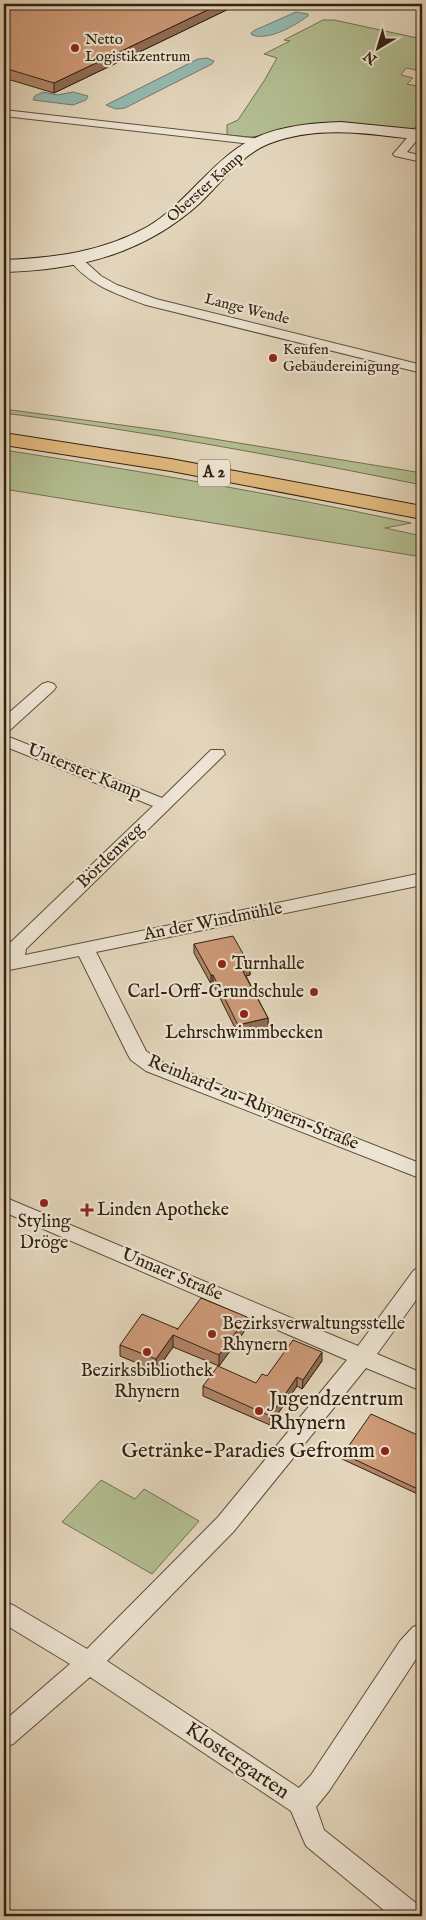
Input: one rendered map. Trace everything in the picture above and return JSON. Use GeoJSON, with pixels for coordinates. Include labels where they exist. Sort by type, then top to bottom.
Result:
{"type":"FeatureCollection","features":[{"type":"Feature","properties":{"kind":"highway","name":"A 2"},"geometry":{"type":"LineString","coordinates":[[4,423],[326,476],[422,496]]}},
{"type":"Feature","properties":{"kind":"highway","name":"A 2"},"geometry":{"type":"LineString","coordinates":[[4,439],[171,465],[422,513]]}},
{"type":"Feature","properties":{"kind":"main road","name":"Oberster Kamp"},"geometry":{"type":"LineString","coordinates":[[4,266],[75,259],[124,245],[152,231],[177,214],[240,154],[261,142],[294,130],[325,127],[362,128],[419,135]]}},
{"type":"Feature","properties":{"kind":"street","name":"Oberster Kamp"},"geometry":{"type":"LineString","coordinates":[[4,113],[261,142]]}},
{"type":"Feature","properties":{"kind":"street","name":"Oberster Kamp"},"geometry":{"type":"LineString","coordinates":[[419,135],[399,154],[422,159]]}},
{"type":"Feature","properties":{"kind":"street","name":"Lange Wende"},"geometry":{"type":"LineString","coordinates":[[75,259],[96,279],[112,288],[151,302],[422,369]]}},
{"type":"Feature","properties":{"kind":"street"},"geometry":{"type":"LineString","coordinates":[[4,726],[48,687]]}},
{"type":"Feature","properties":{"kind":"street","name":"Unterster Kamp"},"geometry":{"type":"LineString","coordinates":[[4,740],[164,805]]}},
{"type":"Feature","properties":{"kind":"street","name":"Bördenweg"},"geometry":{"type":"LineString","coordinates":[[9,964],[17,947],[217,754]]}},
{"type":"Feature","properties":{"kind":"street","name":"An der Windmühle"},"geometry":{"type":"LineString","coordinates":[[9,964],[422,879]]}},
{"type":"Feature","properties":{"kind":"street","name":"Reinhard-zu-Rhynern-Straße"},"geometry":{"type":"LineString","coordinates":[[85,949],[138,1055],[145,1061],[153,1066],[422,1172]]}},
{"type":"Feature","properties":{"kind":"street","name":"Unnaer Straße"},"geometry":{"type":"LineString","coordinates":[[4,1204],[422,1382]]}},
{"type":"Feature","properties":{"kind":"street"},"geometry":{"type":"LineString","coordinates":[[4,1736],[89,1663],[226,1524],[363,1356],[422,1276]]}},
{"type":"Feature","properties":{"kind":"street","name":"Klostergarten"},"geometry":{"type":"LineString","coordinates":[[4,1612],[89,1663],[302,1804],[307,1822],[315,1838],[411,1916]]}},
{"type":"Feature","properties":{"kind":"street"},"geometry":{"type":"LineString","coordinates":[[302,1804],[320,1783],[409,1648],[422,1634]]}},
{"type":"Feature","properties":{"kind":"green space"},"geometry":{"type":"Polygon","coordinates":[[[323,20],[334,20],[422,39],[422,71],[406,68],[401,75],[413,78],[407,84],[422,87],[422,112],[419,123],[410,130],[362,125],[250,137],[227,135],[227,125],[238,120],[277,58],[264,54],[290,41],[284,40],[323,20]]]}},
{"type":"Feature","properties":{"kind":"green space"},"geometry":{"type":"Polygon","coordinates":[[[4,409],[165,431],[422,473],[422,485],[214,445],[4,413],[4,409]]]}},
{"type":"Feature","properties":{"kind":"green space"},"geometry":{"type":"Polygon","coordinates":[[[4,450],[310,502],[411,523],[385,528],[422,536],[422,557],[4,489],[4,450]]]}},
{"type":"Feature","properties":{"kind":"green space"},"geometry":{"type":"Polygon","coordinates":[[[101,1480],[135,1499],[144,1489],[199,1521],[152,1574],[62,1522],[101,1480]]]}},
{"type":"Feature","properties":{"kind":"water"},"geometry":{"type":"Polygon","coordinates":[[[296,12],[308,14],[308,16],[289,28],[273,34],[259,36],[252,35],[251,33],[255,30],[296,12]]]}},
{"type":"Feature","properties":{"kind":"water"},"geometry":{"type":"Polygon","coordinates":[[[207,58],[214,61],[212,64],[125,108],[116,109],[106,105],[198,59],[207,58]]]}},
{"type":"Feature","properties":{"kind":"water"},"geometry":{"type":"Polygon","coordinates":[[[43,92],[57,95],[73,92],[88,96],[86,100],[73,105],[33,100],[35,96],[43,92]]]}},
{"type":"Feature","properties":{"kind":"building","name":"Netto Logistikzentrum"},"geometry":{"type":"Polygon","coordinates":[[[4,4],[220,4],[54,83],[4,68],[4,4]]]}},
{"type":"Feature","properties":{"kind":"building"},"geometry":{"type":"Polygon","coordinates":[[[233,936],[250,966],[241,968],[268,1018],[238,1025],[213,975],[211,975],[194,944],[233,936]]]}},
{"type":"Feature","properties":{"kind":"building"},"geometry":{"type":"Polygon","coordinates":[[[201,1298],[247,1317],[219,1355],[173,1335],[156,1359],[120,1345],[142,1314],[178,1329],[201,1298]]]}},
{"type":"Feature","properties":{"kind":"building"},"geometry":{"type":"Polygon","coordinates":[[[293,1340],[322,1352],[303,1380],[297,1377],[270,1416],[203,1386],[218,1366],[256,1383],[262,1374],[267,1376],[293,1340]]]}},
{"type":"Feature","properties":{"kind":"building","name":"Getränke-Paradies Gefromm"},"geometry":{"type":"Polygon","coordinates":[[[371,1414],[422,1437],[422,1491],[343,1454],[371,1414]]]}},
{"type":"Feature","properties":{"kind":"place","name":"Netto Logistikzentrum"},"geometry":{"type":"Point","coordinates":[75,48]}},
{"type":"Feature","properties":{"kind":"place","name":"Keufen Gebäudereinigung"},"geometry":{"type":"Point","coordinates":[273,358]}},
{"type":"Feature","properties":{"kind":"place","name":"Turnhalle"},"geometry":{"type":"Point","coordinates":[222,964]}},
{"type":"Feature","properties":{"kind":"place","name":"Carl-Orff-Grundschule"},"geometry":{"type":"Point","coordinates":[314,992]}},
{"type":"Feature","properties":{"kind":"place","name":"Lehrschwimmbecken"},"geometry":{"type":"Point","coordinates":[244,1014]}},
{"type":"Feature","properties":{"kind":"place","name":"Styling Dröge"},"geometry":{"type":"Point","coordinates":[44,1203]}},
{"type":"Feature","properties":{"kind":"place","name":"Linden Apotheke"},"geometry":{"type":"Point","coordinates":[87,1210]}},
{"type":"Feature","properties":{"kind":"place","name":"Bezirksverwaltungsstelle Rhynern"},"geometry":{"type":"Point","coordinates":[212,1334]}},
{"type":"Feature","properties":{"kind":"place","name":"Bezirksbibliothek Rhynern"},"geometry":{"type":"Point","coordinates":[147,1352]}},
{"type":"Feature","properties":{"kind":"place","name":"Jugendzentrum Rhynern"},"geometry":{"type":"Point","coordinates":[259,1411]}},
{"type":"Feature","properties":{"kind":"place","name":"Getränke-Paradies Gefromm"},"geometry":{"type":"Point","coordinates":[385,1451]}}]}
